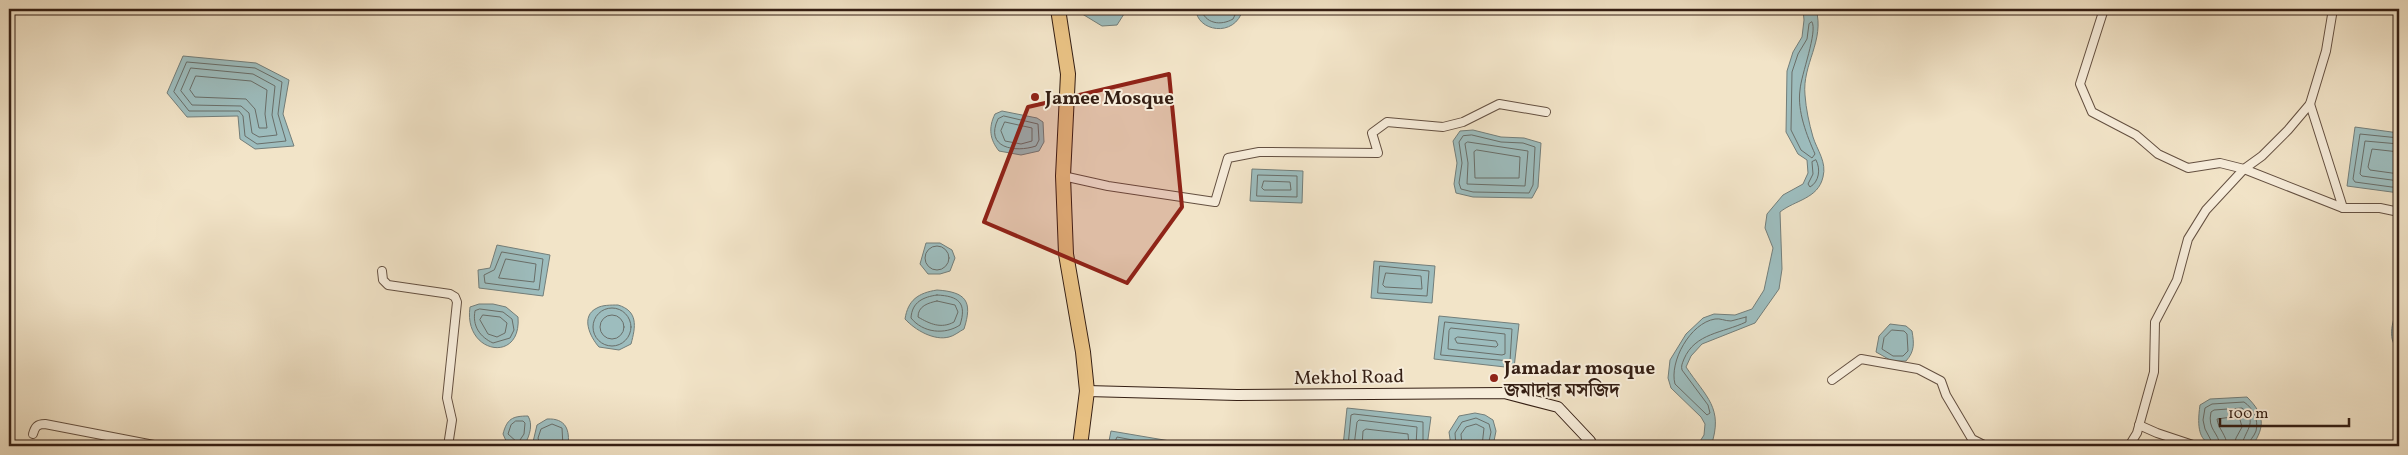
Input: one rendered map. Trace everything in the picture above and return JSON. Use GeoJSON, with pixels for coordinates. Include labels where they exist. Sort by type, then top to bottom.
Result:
{"type":"FeatureCollection","features":[{"type":"Feature","properties":{"kind":"highway"},"geometry":{"type":"LineString","coordinates":[[1058,9],[1068,74],[1063,176],[1066,254],[1083,352],[1087,390],[1080,446]]}},
{"type":"Feature","properties":{"kind":"street"},"geometry":{"type":"LineString","coordinates":[[2104,9],[2080,84],[2092,112],[2136,135],[2158,154],[2188,168],[2220,163],[2244,169],[2343,208],[2380,208],[2399,212]]}},
{"type":"Feature","properties":{"kind":"street"},"geometry":{"type":"LineString","coordinates":[[2129,446],[2139,425],[2154,372],[2155,322],[2177,280],[2188,239],[2206,210],[2244,169],[2262,156],[2310,104],[2326,51],[2333,9]]}},
{"type":"Feature","properties":{"kind":"street"},"geometry":{"type":"LineString","coordinates":[[1063,176],[1108,186],[1214,202],[1228,158],[1259,152],[1378,153],[1372,133],[1387,122],[1443,127],[1462,122],[1499,104],[1546,112]]}},
{"type":"Feature","properties":{"kind":"street"},"geometry":{"type":"LineString","coordinates":[[2310,104],[2343,208]]}},
{"type":"Feature","properties":{"kind":"street"},"geometry":{"type":"LineString","coordinates":[[382,271],[383,280],[388,286],[450,294],[457,302],[447,398],[452,420],[448,446]]}},
{"type":"Feature","properties":{"kind":"street"},"geometry":{"type":"LineString","coordinates":[[1832,380],[1861,359],[1918,369],[1941,381],[1946,394],[1972,439],[1986,446]]}},
{"type":"Feature","properties":{"kind":"street","name":"Mekhol Road"},"geometry":{"type":"LineString","coordinates":[[1087,390],[1237,395],[1504,393],[1558,407],[1590,441],[1589,446]]}},
{"type":"Feature","properties":{"kind":"street"},"geometry":{"type":"LineString","coordinates":[[32,434],[34,428],[39,424],[45,424],[159,446]]}},
{"type":"Feature","properties":{"kind":"street"},"geometry":{"type":"LineString","coordinates":[[2139,425],[2196,446]]}},
{"type":"Feature","properties":{"kind":"highlighted area"},"geometry":{"type":"Polygon","coordinates":[[[1169,74],[1182,207],[1127,283],[984,222],[1028,107],[1169,74]]]}},
{"type":"Feature","properties":{"kind":"water"},"geometry":{"type":"Polygon","coordinates":[[[1079,9],[1125,9],[1117,25],[1102,26],[1079,12],[1079,9]]]}},
{"type":"Feature","properties":{"kind":"water"},"geometry":{"type":"Polygon","coordinates":[[[1196,9],[1243,9],[1239,19],[1232,25],[1225,28],[1216,28],[1209,27],[1202,22],[1198,17],[1196,9]]]}},
{"type":"Feature","properties":{"kind":"water"},"geometry":{"type":"Polygon","coordinates":[[[1803,9],[1816,9],[1818,21],[1816,42],[1805,84],[1805,95],[1812,132],[1823,161],[1823,177],[1811,195],[1780,212],[1782,269],[1779,289],[1755,323],[1702,344],[1691,356],[1686,367],[1711,404],[1715,422],[1711,446],[1697,446],[1704,435],[1705,424],[1701,417],[1671,388],[1668,378],[1670,360],[1686,334],[1703,318],[1714,314],[1735,315],[1752,309],[1764,290],[1773,248],[1765,228],[1767,214],[1783,195],[1803,184],[1808,173],[1807,160],[1798,154],[1786,132],[1787,71],[1793,52],[1802,37],[1803,9]]]}},
{"type":"Feature","properties":{"kind":"water"},"geometry":{"type":"Polygon","coordinates":[[[183,56],[256,63],[289,80],[283,114],[294,146],[255,149],[240,139],[238,116],[187,117],[167,93],[183,56]]]}},
{"type":"Feature","properties":{"kind":"water"},"geometry":{"type":"Polygon","coordinates":[[[1002,111],[1037,118],[1043,122],[1044,142],[1039,151],[1021,155],[999,151],[992,138],[991,129],[995,114],[1002,111]]]}},
{"type":"Feature","properties":{"kind":"water"},"geometry":{"type":"Polygon","coordinates":[[[2355,127],[2399,133],[2399,193],[2347,186],[2355,127]]]}},
{"type":"Feature","properties":{"kind":"water"},"geometry":{"type":"Polygon","coordinates":[[[1473,130],[1501,137],[1524,138],[1541,143],[1538,187],[1532,198],[1473,197],[1456,193],[1454,184],[1457,163],[1453,141],[1460,131],[1473,130]]]}},
{"type":"Feature","properties":{"kind":"water"},"geometry":{"type":"Polygon","coordinates":[[[1252,169],[1303,171],[1302,203],[1250,201],[1252,169]]]}},
{"type":"Feature","properties":{"kind":"water"},"geometry":{"type":"Polygon","coordinates":[[[926,243],[940,243],[952,250],[955,258],[950,271],[940,274],[928,274],[920,264],[926,243]]]}},
{"type":"Feature","properties":{"kind":"water"},"geometry":{"type":"Polygon","coordinates":[[[497,245],[550,255],[543,296],[479,288],[478,270],[490,268],[497,245]]]}},
{"type":"Feature","properties":{"kind":"water"},"geometry":{"type":"Polygon","coordinates":[[[1374,261],[1435,266],[1432,303],[1371,298],[1374,261]]]}},
{"type":"Feature","properties":{"kind":"water"},"geometry":{"type":"Polygon","coordinates":[[[937,290],[961,296],[967,305],[967,319],[964,329],[949,337],[943,338],[925,334],[905,319],[906,312],[915,298],[924,293],[937,290]]]}},
{"type":"Feature","properties":{"kind":"water"},"geometry":{"type":"Polygon","coordinates":[[[479,304],[493,304],[506,307],[518,317],[517,332],[511,342],[503,347],[493,347],[483,343],[475,335],[470,323],[470,307],[479,304]]]}},
{"type":"Feature","properties":{"kind":"water"},"geometry":{"type":"Polygon","coordinates":[[[618,305],[629,311],[634,320],[631,344],[619,350],[599,347],[592,338],[588,327],[589,316],[599,307],[618,305]]]}},
{"type":"Feature","properties":{"kind":"water"},"geometry":{"type":"Polygon","coordinates":[[[2397,310],[2399,310],[2399,350],[2395,346],[2392,337],[2392,326],[2397,310]]]}},
{"type":"Feature","properties":{"kind":"water"},"geometry":{"type":"Polygon","coordinates":[[[1439,316],[1519,324],[1514,368],[1434,359],[1439,316]]]}},
{"type":"Feature","properties":{"kind":"water"},"geometry":{"type":"Polygon","coordinates":[[[1890,324],[1906,326],[1912,331],[1913,347],[1906,361],[1892,361],[1876,352],[1879,336],[1890,324]]]}},
{"type":"Feature","properties":{"kind":"water"},"geometry":{"type":"Polygon","coordinates":[[[2247,397],[2257,409],[2261,420],[2260,432],[2252,446],[2217,446],[2204,439],[2200,432],[2200,405],[2210,399],[2247,397]]]}},
{"type":"Feature","properties":{"kind":"water"},"geometry":{"type":"Polygon","coordinates":[[[1347,408],[1431,417],[1427,446],[1343,446],[1347,408]]]}},
{"type":"Feature","properties":{"kind":"water"},"geometry":{"type":"Polygon","coordinates":[[[1475,413],[1485,415],[1493,420],[1496,431],[1493,446],[1451,446],[1449,432],[1459,416],[1475,413]]]}},
{"type":"Feature","properties":{"kind":"water"},"geometry":{"type":"Polygon","coordinates":[[[528,416],[530,430],[525,444],[517,446],[507,443],[503,434],[508,422],[514,418],[528,416]]]}},
{"type":"Feature","properties":{"kind":"water"},"geometry":{"type":"Polygon","coordinates":[[[547,419],[563,423],[567,430],[568,446],[537,446],[533,442],[537,425],[547,419]]]}},
{"type":"Feature","properties":{"kind":"water"},"geometry":{"type":"Polygon","coordinates":[[[1111,431],[1170,441],[1169,446],[1108,446],[1111,431]]]}},
{"type":"Feature","properties":{"kind":"place","name":"Jamee Mosque"},"geometry":{"type":"Point","coordinates":[1035,97]}},
{"type":"Feature","properties":{"kind":"place","name":"Jamadar mosque জমাদার মসজিদ"},"geometry":{"type":"Point","coordinates":[1494,378]}}]}
